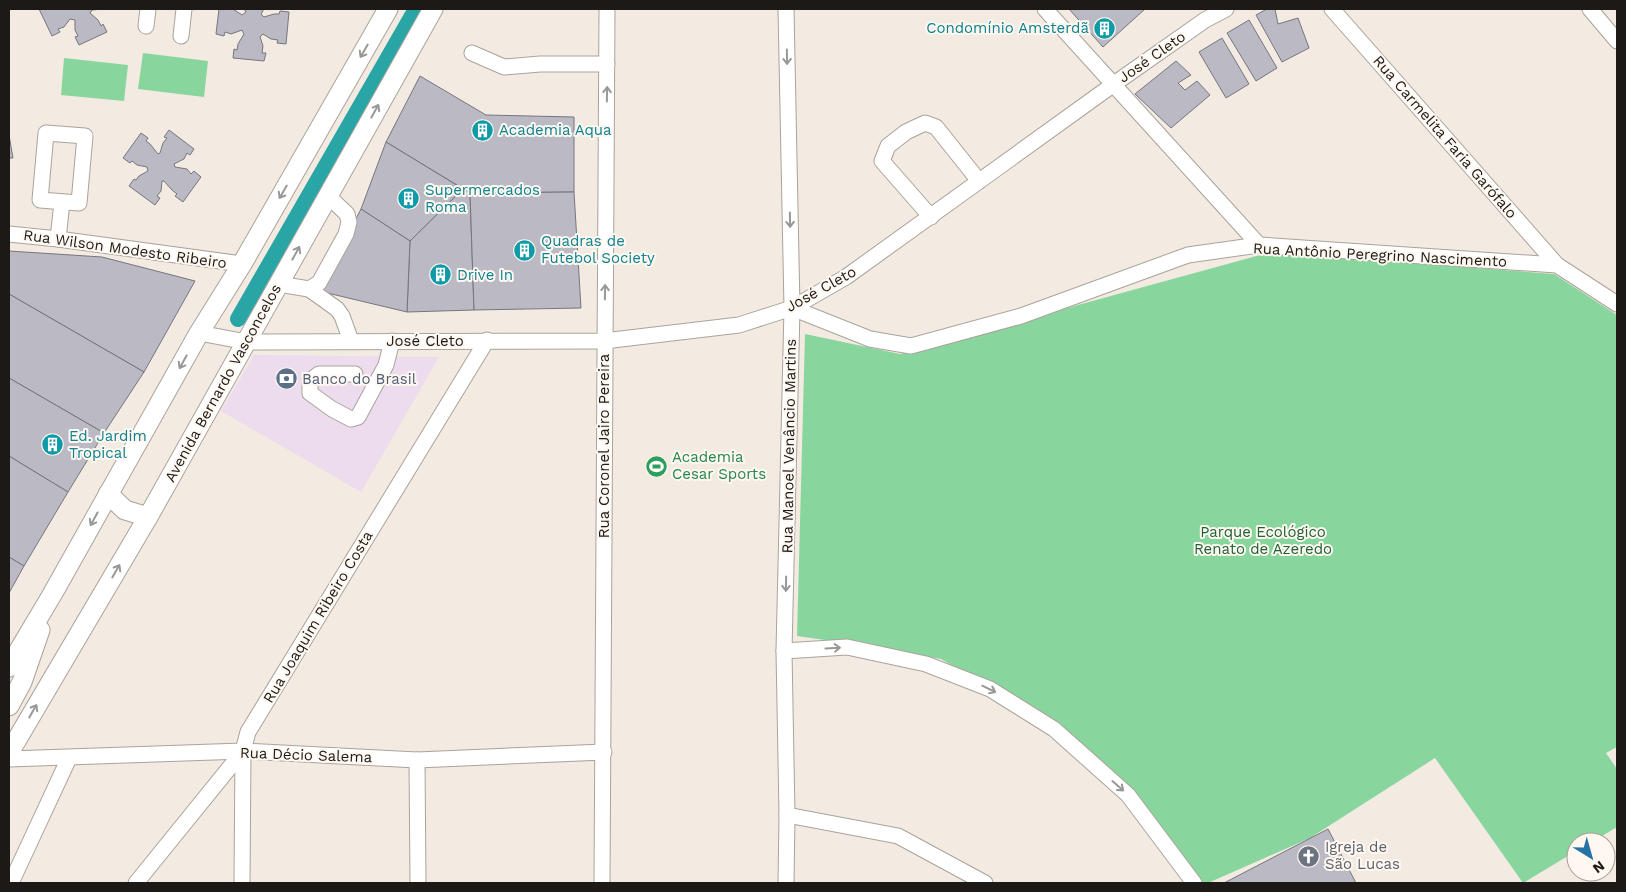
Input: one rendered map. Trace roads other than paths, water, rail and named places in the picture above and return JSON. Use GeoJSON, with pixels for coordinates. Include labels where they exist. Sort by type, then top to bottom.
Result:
{"type":"FeatureCollection","features":[{"type":"Feature","properties":{"kind":"main road"},"geometry":{"type":"LineString","coordinates":[[9,667],[53,593],[199,333],[242,264],[388,9]]}},
{"type":"Feature","properties":{"kind":"main road","name":"Avenida Bernardo Vasconcelos"},"geometry":{"type":"LineString","coordinates":[[9,753],[148,517],[433,9]]}},
{"type":"Feature","properties":{"kind":"main road"},"geometry":{"type":"LineString","coordinates":[[108,494],[126,510],[148,517]]}},
{"type":"Feature","properties":{"kind":"main road"},"geometry":{"type":"LineString","coordinates":[[9,706],[22,682],[53,593]]}},
{"type":"Feature","properties":{"kind":"street"},"geometry":{"type":"LineString","coordinates":[[146,26],[148,9]]}},
{"type":"Feature","properties":{"kind":"street"},"geometry":{"type":"LineString","coordinates":[[181,36],[184,9]]}},
{"type":"Feature","properties":{"kind":"street","name":"Rua Coronel Jairo Pereira"},"geometry":{"type":"LineString","coordinates":[[602,883],[607,9]]}},
{"type":"Feature","properties":{"kind":"street","name":"Rua Manoel Venâncio Martins"},"geometry":{"type":"LineString","coordinates":[[786,9],[792,308],[784,651],[788,815],[786,883]]}},
{"type":"Feature","properties":{"kind":"street"},"geometry":{"type":"LineString","coordinates":[[1045,9],[1259,245]]}},
{"type":"Feature","properties":{"kind":"street","name":"José Cleto"},"geometry":{"type":"LineString","coordinates":[[199,333],[247,342],[604,341],[739,325],[792,308],[846,277],[1114,84],[1205,20],[1226,9]]}},
{"type":"Feature","properties":{"kind":"street","name":"Rua Carmelita Faria Garófalo"},"geometry":{"type":"LineString","coordinates":[[1332,9],[1557,265]]}},
{"type":"Feature","properties":{"kind":"street"},"geometry":{"type":"LineString","coordinates":[[1590,9],[1617,41]]}},
{"type":"Feature","properties":{"kind":"street"},"geometry":{"type":"LineString","coordinates":[[472,53],[504,67],[540,64],[607,64]]}},
{"type":"Feature","properties":{"kind":"street"},"geometry":{"type":"LineString","coordinates":[[931,217],[882,161],[888,146],[906,132],[925,123],[936,127],[979,181]]}},
{"type":"Feature","properties":{"kind":"street"},"geometry":{"type":"LineString","coordinates":[[46,132],[86,136],[79,203],[62,202],[40,200],[46,132]]}},
{"type":"Feature","properties":{"kind":"street"},"geometry":{"type":"LineString","coordinates":[[309,289],[319,283],[346,234],[350,222],[347,214],[328,196]]}},
{"type":"Feature","properties":{"kind":"street"},"geometry":{"type":"LineString","coordinates":[[58,239],[62,202]]}},
{"type":"Feature","properties":{"kind":"street","name":"Rua Wilson Modesto Ribeiro"},"geometry":{"type":"LineString","coordinates":[[9,234],[242,264]]}},
{"type":"Feature","properties":{"kind":"street","name":"Rua Antônio Peregrino Nascimento"},"geometry":{"type":"LineString","coordinates":[[792,308],[870,338],[911,346],[1021,316],[1188,255],[1259,245],[1557,265],[1617,304]]}},
{"type":"Feature","properties":{"kind":"street"},"geometry":{"type":"LineString","coordinates":[[279,284],[309,289],[337,309],[342,316],[351,341]]}},
{"type":"Feature","properties":{"kind":"street","name":"Rua Joaquim Ribeiro Costa"},"geometry":{"type":"LineString","coordinates":[[136,883],[243,751],[248,732],[487,340]]}},
{"type":"Feature","properties":{"kind":"street"},"geometry":{"type":"LineString","coordinates":[[355,374],[319,374],[310,381],[310,393],[351,420],[358,417],[386,365],[392,341]]}},
{"type":"Feature","properties":{"kind":"street"},"geometry":{"type":"LineString","coordinates":[[784,651],[847,647],[926,664],[990,689],[1054,729],[1128,795],[1194,883]]}},
{"type":"Feature","properties":{"kind":"street"},"geometry":{"type":"LineString","coordinates":[[242,883],[243,751]]}},
{"type":"Feature","properties":{"kind":"street","name":"Rua Décio Salema"},"geometry":{"type":"LineString","coordinates":[[9,759],[243,751],[417,760],[604,752]]}},
{"type":"Feature","properties":{"kind":"street"},"geometry":{"type":"LineString","coordinates":[[11,883],[69,758]]}},
{"type":"Feature","properties":{"kind":"street"},"geometry":{"type":"LineString","coordinates":[[417,760],[418,883]]}},
{"type":"Feature","properties":{"kind":"street"},"geometry":{"type":"LineString","coordinates":[[788,815],[898,836],[985,883]]}},
{"type":"Feature","properties":{"kind":"waterway"},"geometry":{"type":"LineString","coordinates":[[238,319],[416,9]]}},
{"type":"Feature","properties":{"kind":"place","name":"Condomínio Amsterdã"},"geometry":{"type":"Point","coordinates":[1105,28]}},
{"type":"Feature","properties":{"kind":"place","name":"Academia Aqua"},"geometry":{"type":"Point","coordinates":[483,130]}},
{"type":"Feature","properties":{"kind":"place","name":"Supermercados Roma"},"geometry":{"type":"Point","coordinates":[409,199]}},
{"type":"Feature","properties":{"kind":"place","name":"Quadras de Futebol Society"},"geometry":{"type":"Point","coordinates":[525,250]}},
{"type":"Feature","properties":{"kind":"place","name":"Drive In"},"geometry":{"type":"Point","coordinates":[441,275]}},
{"type":"Feature","properties":{"kind":"place","name":"Banco do Brasil"},"geometry":{"type":"Point","coordinates":[286,379]}},
{"type":"Feature","properties":{"kind":"place","name":"Ed. Jardim Tropical"},"geometry":{"type":"Point","coordinates":[53,445]}},
{"type":"Feature","properties":{"kind":"place","name":"Academia Cesar Sports"},"geometry":{"type":"Point","coordinates":[656,466]}},
{"type":"Feature","properties":{"kind":"place","name":"Igreja de São Lucas"},"geometry":{"type":"Point","coordinates":[1309,856]}},
{"type":"Feature","properties":{"kind":"park label","name":"Parque Ecológico Renato de Azeredo"},"geometry":{"type":"Point","coordinates":[1263,540]}}]}
